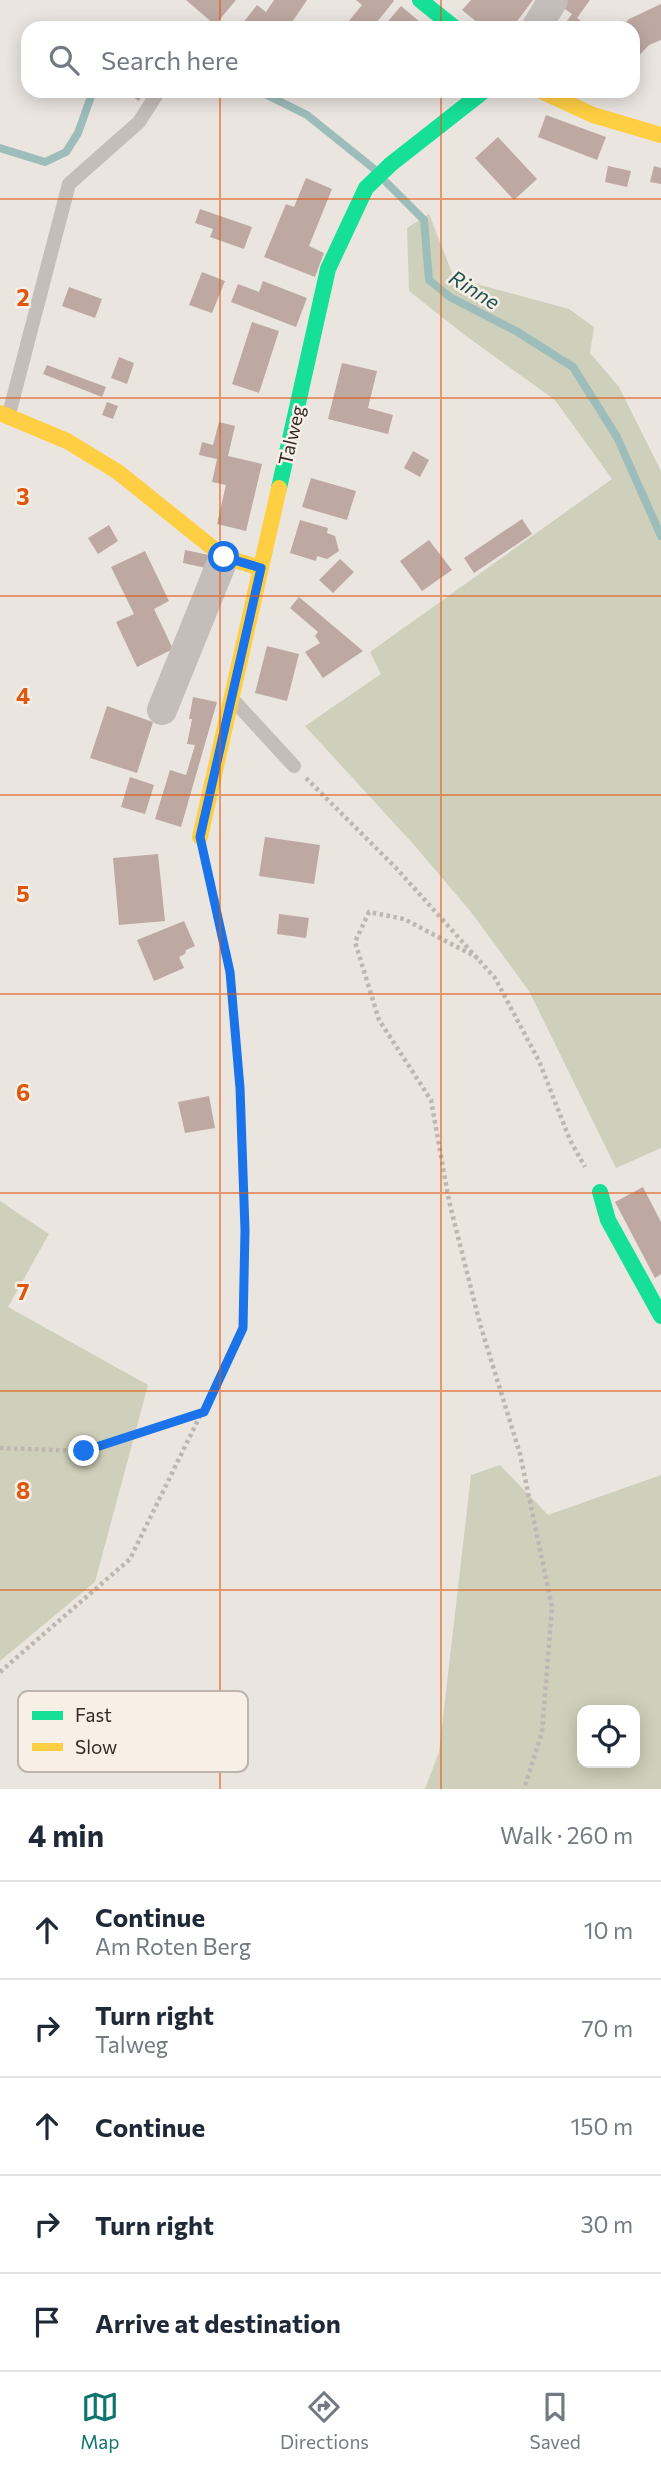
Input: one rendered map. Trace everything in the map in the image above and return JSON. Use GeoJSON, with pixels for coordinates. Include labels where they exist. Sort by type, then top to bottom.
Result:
{"type":"FeatureCollection","features":[{"type":"Feature","properties":{"kind":"street"},"geometry":{"type":"LineString","coordinates":[[420,0],[446,21]]}},
{"type":"Feature","properties":{"kind":"street"},"geometry":{"type":"LineString","coordinates":[[540,21],[553,0]]}},
{"type":"Feature","properties":{"kind":"street","name":"Talweg"},"geometry":{"type":"LineString","coordinates":[[200,837],[328,269],[366,188],[391,164],[475,98]]}},
{"type":"Feature","properties":{"kind":"street"},"geometry":{"type":"LineString","coordinates":[[556,98],[593,115],[661,135]]}},
{"type":"Feature","properties":{"kind":"street"},"geometry":{"type":"LineString","coordinates":[[4,414],[67,441],[118,472],[224,557],[261,568]]}},
{"type":"Feature","properties":{"kind":"street"},"geometry":{"type":"LineString","coordinates":[[162,710],[224,557]]}},
{"type":"Feature","properties":{"kind":"street"},"geometry":{"type":"LineString","coordinates":[[600,1192],[608,1220],[661,1316]]}},
{"type":"Feature","properties":{"kind":"lane"},"geometry":{"type":"LineString","coordinates":[[4,414],[69,184],[139,122],[154,98]]}},
{"type":"Feature","properties":{"kind":"lane"},"geometry":{"type":"LineString","coordinates":[[231,698],[294,766]]}},
{"type":"Feature","properties":{"kind":"path"},"geometry":{"type":"LineString","coordinates":[[294,766],[396,869],[495,978],[532,1049],[570,1140],[600,1192]]}},
{"type":"Feature","properties":{"kind":"path"},"geometry":{"type":"LineString","coordinates":[[0,1672],[130,1559],[243,1328],[245,1230],[240,1088],[230,972],[200,837]]}},
{"type":"Feature","properties":{"kind":"path"},"geometry":{"type":"LineString","coordinates":[[478,958],[404,919],[369,912],[355,942],[379,1020],[431,1100],[449,1201],[480,1324],[520,1454],[552,1607],[542,1732],[524,1789]]}},
{"type":"Feature","properties":{"kind":"path"},"geometry":{"type":"LineString","coordinates":[[0,1448],[84,1451],[204,1412]]}},
{"type":"Feature","properties":{"kind":"green space"},"geometry":{"type":"Polygon","coordinates":[[[429,214],[454,278],[569,309],[594,327],[590,353],[619,387],[661,471],[661,1148],[616,1168],[529,991],[471,912],[415,846],[305,726],[381,674],[370,652],[612,479],[555,400],[409,291],[407,228],[429,214]]]}},
{"type":"Feature","properties":{"kind":"green space"},"geometry":{"type":"Polygon","coordinates":[[[0,1201],[49,1234],[8,1307],[148,1385],[95,1582],[0,1661],[0,1201]]]}},
{"type":"Feature","properties":{"kind":"green space"},"geometry":{"type":"Polygon","coordinates":[[[500,1465],[548,1515],[661,1475],[661,1789],[425,1789],[439,1752],[471,1475],[500,1465]]]}},
{"type":"Feature","properties":{"kind":"building"},"geometry":{"type":"Polygon","coordinates":[[[186,0],[236,0],[218,21],[210,21],[186,0]]]}},
{"type":"Feature","properties":{"kind":"building"},"geometry":{"type":"Polygon","coordinates":[[[274,0],[307,0],[293,21],[244,21],[257,5],[266,12],[274,0]]]}},
{"type":"Feature","properties":{"kind":"building"},"geometry":{"type":"Polygon","coordinates":[[[356,0],[394,1],[378,21],[349,21],[362,5],[356,0]]]}},
{"type":"Feature","properties":{"kind":"building"},"geometry":{"type":"Polygon","coordinates":[[[471,0],[533,0],[517,21],[475,21],[462,10],[471,0]]]}},
{"type":"Feature","properties":{"kind":"building"},"geometry":{"type":"Polygon","coordinates":[[[590,0],[577,18],[581,21],[567,21],[572,14],[555,2],[590,0]]]}},
{"type":"Feature","properties":{"kind":"building"},"geometry":{"type":"Polygon","coordinates":[[[661,4],[661,40],[649,45],[640,55],[640,21],[627,21],[661,4]]]}},
{"type":"Feature","properties":{"kind":"building"},"geometry":{"type":"Polygon","coordinates":[[[401,6],[419,21],[388,21],[401,6]]]}},
{"type":"Feature","properties":{"kind":"building"},"geometry":{"type":"Polygon","coordinates":[[[546,115],[606,137],[597,160],[538,137],[546,115]]]}},
{"type":"Feature","properties":{"kind":"building"},"geometry":{"type":"Polygon","coordinates":[[[498,137],[537,179],[514,200],[475,158],[498,137]]]}},
{"type":"Feature","properties":{"kind":"building"},"geometry":{"type":"Polygon","coordinates":[[[608,166],[631,171],[627,187],[605,182],[608,166]]]}},
{"type":"Feature","properties":{"kind":"building"},"geometry":{"type":"Polygon","coordinates":[[[654,166],[661,168],[661,184],[650,182],[654,166]]]}},
{"type":"Feature","properties":{"kind":"building"},"geometry":{"type":"Polygon","coordinates":[[[306,178],[332,189],[309,246],[324,253],[315,277],[264,257],[286,204],[294,207],[306,178]]]}},
{"type":"Feature","properties":{"kind":"building"},"geometry":{"type":"Polygon","coordinates":[[[200,209],[252,227],[244,249],[210,237],[213,229],[195,223],[200,209]]]}},
{"type":"Feature","properties":{"kind":"building"},"geometry":{"type":"Polygon","coordinates":[[[202,272],[225,281],[212,313],[189,305],[202,272]]]}},
{"type":"Feature","properties":{"kind":"building"},"geometry":{"type":"Polygon","coordinates":[[[263,281],[307,298],[296,327],[231,302],[238,284],[259,292],[263,281]]]}},
{"type":"Feature","properties":{"kind":"building"},"geometry":{"type":"Polygon","coordinates":[[[69,287],[102,299],[95,318],[62,306],[69,287]]]}},
{"type":"Feature","properties":{"kind":"building"},"geometry":{"type":"Polygon","coordinates":[[[252,322],[279,331],[259,393],[232,384],[252,322]]]}},
{"type":"Feature","properties":{"kind":"building"},"geometry":{"type":"Polygon","coordinates":[[[119,357],[134,363],[127,384],[111,378],[119,357]]]}},
{"type":"Feature","properties":{"kind":"building"},"geometry":{"type":"Polygon","coordinates":[[[342,363],[377,371],[368,408],[393,415],[388,434],[328,419],[342,363]]]}},
{"type":"Feature","properties":{"kind":"building"},"geometry":{"type":"Polygon","coordinates":[[[47,365],[106,387],[102,397],[43,374],[47,365]]]}},
{"type":"Feature","properties":{"kind":"building"},"geometry":{"type":"Polygon","coordinates":[[[107,402],[118,406],[113,419],[102,415],[107,402]]]}},
{"type":"Feature","properties":{"kind":"building"},"geometry":{"type":"Polygon","coordinates":[[[219,422],[235,426],[228,456],[262,464],[246,531],[217,524],[226,485],[212,482],[217,459],[199,455],[202,442],[213,445],[219,422]]]}},
{"type":"Feature","properties":{"kind":"building"},"geometry":{"type":"Polygon","coordinates":[[[413,451],[429,460],[420,477],[404,468],[413,451]]]}},
{"type":"Feature","properties":{"kind":"building"},"geometry":{"type":"Polygon","coordinates":[[[311,478],[356,491],[347,520],[302,507],[311,478]]]}},
{"type":"Feature","properties":{"kind":"building"},"geometry":{"type":"Polygon","coordinates":[[[522,519],[532,534],[474,573],[464,558],[522,519]]]}},
{"type":"Feature","properties":{"kind":"building"},"geometry":{"type":"Polygon","coordinates":[[[300,520],[328,528],[327,533],[335,536],[339,551],[327,559],[317,556],[316,561],[290,553],[300,520]]]}},
{"type":"Feature","properties":{"kind":"building"},"geometry":{"type":"Polygon","coordinates":[[[109,525],[118,541],[98,554],[88,538],[109,525]]]}},
{"type":"Feature","properties":{"kind":"building"},"geometry":{"type":"Polygon","coordinates":[[[429,540],[452,570],[422,591],[400,561],[429,540]]]}},
{"type":"Feature","properties":{"kind":"building"},"geometry":{"type":"Polygon","coordinates":[[[185,550],[209,555],[206,568],[183,563],[185,550]]]}},
{"type":"Feature","properties":{"kind":"building"},"geometry":{"type":"Polygon","coordinates":[[[145,551],[169,601],[154,609],[173,649],[137,667],[116,622],[134,614],[111,567],[145,551]]]}},
{"type":"Feature","properties":{"kind":"building"},"geometry":{"type":"Polygon","coordinates":[[[340,559],[354,572],[333,593],[319,580],[340,559]]]}},
{"type":"Feature","properties":{"kind":"building"},"geometry":{"type":"Polygon","coordinates":[[[299,597],[363,651],[323,678],[305,652],[320,643],[315,636],[318,632],[290,608],[299,597]]]}},
{"type":"Feature","properties":{"kind":"building"},"geometry":{"type":"Polygon","coordinates":[[[267,646],[299,654],[287,701],[255,693],[267,646]]]}},
{"type":"Feature","properties":{"kind":"building"},"geometry":{"type":"Polygon","coordinates":[[[193,697],[217,702],[181,827],[155,819],[170,770],[186,775],[195,745],[187,744],[193,697]]]}},
{"type":"Feature","properties":{"kind":"building"},"geometry":{"type":"Polygon","coordinates":[[[107,706],[153,722],[137,773],[90,758],[107,706]]]}},
{"type":"Feature","properties":{"kind":"building"},"geometry":{"type":"Polygon","coordinates":[[[130,777],[154,785],[145,814],[121,807],[130,777]]]}},
{"type":"Feature","properties":{"kind":"building"},"geometry":{"type":"Polygon","coordinates":[[[265,837],[320,845],[314,884],[259,876],[265,837]]]}},
{"type":"Feature","properties":{"kind":"building"},"geometry":{"type":"Polygon","coordinates":[[[158,854],[165,921],[119,925],[113,858],[158,854]]]}},
{"type":"Feature","properties":{"kind":"building"},"geometry":{"type":"Polygon","coordinates":[[[279,914],[309,918],[306,938],[277,934],[279,914]]]}},
{"type":"Feature","properties":{"kind":"building"},"geometry":{"type":"Polygon","coordinates":[[[184,921],[195,946],[179,957],[184,968],[154,981],[137,940],[184,921]]]}},
{"type":"Feature","properties":{"kind":"building"},"geometry":{"type":"Polygon","coordinates":[[[209,1096],[215,1128],[185,1133],[178,1102],[209,1096]]]}},
{"type":"Feature","properties":{"kind":"building"},"geometry":{"type":"Polygon","coordinates":[[[643,1187],[661,1222],[661,1274],[655,1278],[615,1202],[643,1187]]]}},
{"type":"Feature","properties":{"kind":"waterway","name":"Rinne"},"geometry":{"type":"LineString","coordinates":[[0,148],[45,162],[66,152],[78,133],[90,98]]}},
{"type":"Feature","properties":{"kind":"waterway","name":"Rinne"},"geometry":{"type":"LineString","coordinates":[[273,98],[307,115],[373,168]]}},
{"type":"Feature","properties":{"kind":"waterway","name":"Rinne"},"geometry":{"type":"LineString","coordinates":[[387,183],[424,220],[429,280],[450,297],[516,331],[573,367],[617,437],[661,536]]}},
{"type":"Feature","properties":{"kind":"traffic: fast"},"geometry":{"type":"LineString","coordinates":[[420,0],[446,21]]}},
{"type":"Feature","properties":{"kind":"traffic: fast"},"geometry":{"type":"LineString","coordinates":[[279,488],[328,269],[366,188],[391,164],[475,98]]}},
{"type":"Feature","properties":{"kind":"traffic: fast"},"geometry":{"type":"LineString","coordinates":[[600,1192],[608,1220],[661,1316]]}},
{"type":"Feature","properties":{"kind":"traffic: slow"},"geometry":{"type":"LineString","coordinates":[[556,98],[593,115],[661,135]]}},
{"type":"Feature","properties":{"kind":"traffic: slow"},"geometry":{"type":"LineString","coordinates":[[0,413],[67,441],[118,472],[224,557],[261,568]]}},
{"type":"Feature","properties":{"kind":"traffic: slow"},"geometry":{"type":"LineString","coordinates":[[200,837],[279,488]]}},
{"type":"Feature","properties":{"kind":"route"},"geometry":{"type":"LineString","coordinates":[[84,1451],[204,1412],[243,1328],[245,1230],[240,1088],[230,972],[200,837],[261,568],[224,557]]}}]}
